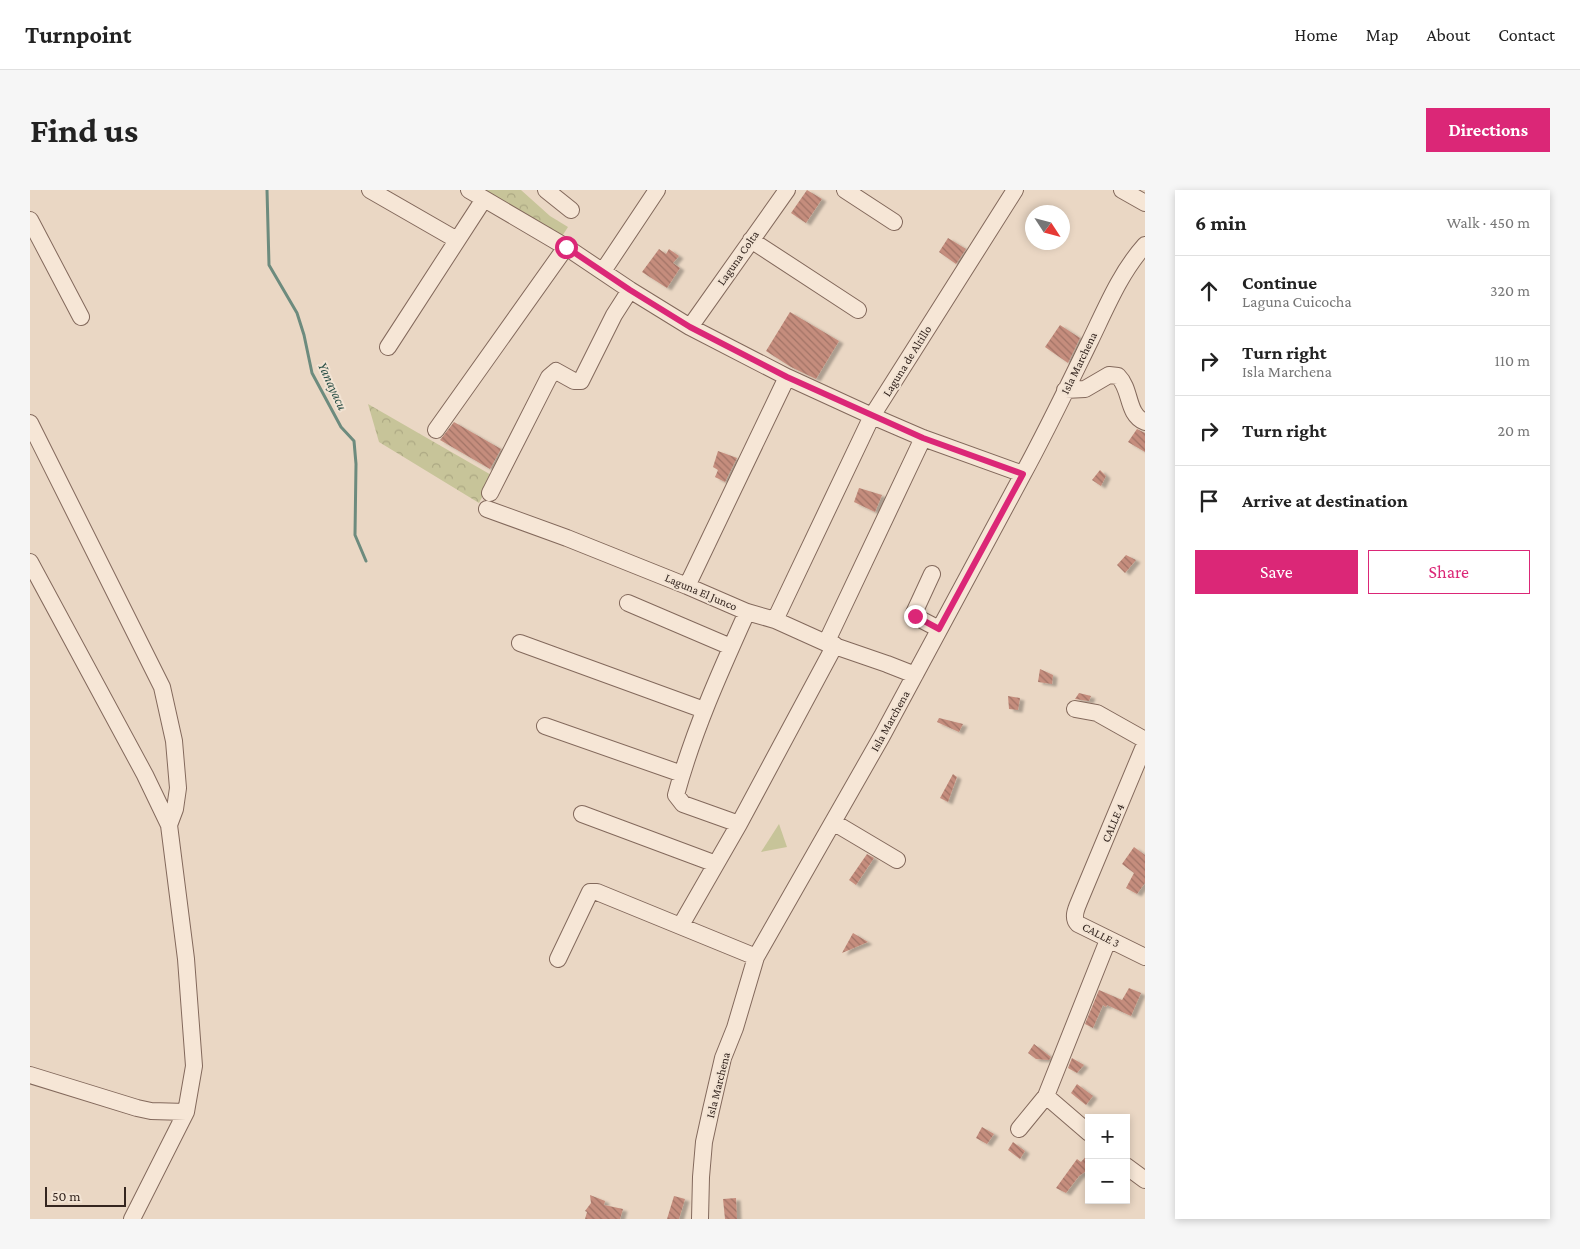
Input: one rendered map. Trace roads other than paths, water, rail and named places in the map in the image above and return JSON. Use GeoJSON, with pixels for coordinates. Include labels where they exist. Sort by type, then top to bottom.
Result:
{"type":"FeatureCollection","features":[{"type":"Feature","properties":{"kind":"street"},"geometry":{"type":"LineString","coordinates":[[370,190],[457,240]]}},
{"type":"Feature","properties":{"kind":"street"},"geometry":{"type":"LineString","coordinates":[[469,190],[566,247],[690,327],[787,377],[923,438],[1023,474]]}},
{"type":"Feature","properties":{"kind":"street"},"geometry":{"type":"LineString","coordinates":[[546,190],[571,210]]}},
{"type":"Feature","properties":{"kind":"street"},"geometry":{"type":"LineString","coordinates":[[603,271],[657,190]]}},
{"type":"Feature","properties":{"kind":"street","name":"Laguna Colta"},"geometry":{"type":"LineString","coordinates":[[690,327],[787,190]]}},
{"type":"Feature","properties":{"kind":"street"},"geometry":{"type":"LineString","coordinates":[[845,190],[894,222]]}},
{"type":"Feature","properties":{"kind":"street","name":"Laguna de Altillo"},"geometry":{"type":"LineString","coordinates":[[775,620],[872,416],[1015,190]]}},
{"type":"Feature","properties":{"kind":"street"},"geometry":{"type":"LineString","coordinates":[[1122,190],[1145,203]]}},
{"type":"Feature","properties":{"kind":"street"},"geometry":{"type":"LineString","coordinates":[[388,347],[484,199]]}},
{"type":"Feature","properties":{"kind":"street"},"geometry":{"type":"LineString","coordinates":[[30,220],[81,317]]}},
{"type":"Feature","properties":{"kind":"street"},"geometry":{"type":"LineString","coordinates":[[751,240],[858,310]]}},
{"type":"Feature","properties":{"kind":"street","name":"Isla Marchena"},"geometry":{"type":"LineString","coordinates":[[700,1219],[704,1142],[723,1058],[735,1028],[756,957],[882,736],[1023,474],[1116,286],[1132,260],[1145,246]]}},
{"type":"Feature","properties":{"kind":"street"},"geometry":{"type":"LineString","coordinates":[[436,430],[566,247]]}},
{"type":"Feature","properties":{"kind":"street","name":"Laguna El Junco"},"geometry":{"type":"LineString","coordinates":[[630,290],[614,315],[581,380],[574,381],[556,371],[549,377],[488,501],[567,538],[747,612],[775,620],[831,644],[915,675]]}},
{"type":"Feature","properties":{"kind":"street"},"geometry":{"type":"LineString","coordinates":[[1066,390],[1084,390],[1109,375],[1118,376],[1125,384],[1134,415],[1139,420],[1145,422]]}},
{"type":"Feature","properties":{"kind":"street"},"geometry":{"type":"LineString","coordinates":[[687,586],[787,377]]}},
{"type":"Feature","properties":{"kind":"street"},"geometry":{"type":"LineString","coordinates":[[30,423],[162,688],[174,741],[178,788],[175,810],[168,825]]}},
{"type":"Feature","properties":{"kind":"street"},"geometry":{"type":"LineString","coordinates":[[681,925],[739,824],[831,644],[923,438]]}},
{"type":"Feature","properties":{"kind":"street"},"geometry":{"type":"LineString","coordinates":[[30,562],[145,775],[168,825],[186,959],[194,1066],[186,1112],[132,1219]]}},
{"type":"Feature","properties":{"kind":"street"},"geometry":{"type":"LineString","coordinates":[[932,574],[914,613],[918,618],[939,629]]}},
{"type":"Feature","properties":{"kind":"street"},"geometry":{"type":"LineString","coordinates":[[628,603],[731,647]]}},
{"type":"Feature","properties":{"kind":"street"},"geometry":{"type":"LineString","coordinates":[[739,824],[684,804],[676,795],[704,710],[747,612]]}},
{"type":"Feature","properties":{"kind":"street"},"geometry":{"type":"LineString","coordinates":[[520,643],[704,710]]}},
{"type":"Feature","properties":{"kind":"street"},"geometry":{"type":"LineString","coordinates":[[1075,709],[1097,713],[1145,740]]}},
{"type":"Feature","properties":{"kind":"street"},"geometry":{"type":"LineString","coordinates":[[545,726],[682,774]]}},
{"type":"Feature","properties":{"kind":"street","name":"CALLE 4"},"geometry":{"type":"LineString","coordinates":[[1079,902],[1145,744]]}},
{"type":"Feature","properties":{"kind":"street"},"geometry":{"type":"LineString","coordinates":[[582,814],[716,864]]}},
{"type":"Feature","properties":{"kind":"street"},"geometry":{"type":"LineString","coordinates":[[833,822],[897,860]]}},
{"type":"Feature","properties":{"kind":"street"},"geometry":{"type":"LineString","coordinates":[[558,959],[590,892],[597,892],[756,957]]}},
{"type":"Feature","properties":{"kind":"street","name":"CALLE 3"},"geometry":{"type":"LineString","coordinates":[[1079,902],[1075,915],[1076,923],[1145,957]]}},
{"type":"Feature","properties":{"kind":"street"},"geometry":{"type":"LineString","coordinates":[[1019,1129],[1046,1096],[1108,940]]}},
{"type":"Feature","properties":{"kind":"street"},"geometry":{"type":"LineString","coordinates":[[30,1075],[137,1108],[186,1112]]}},
{"type":"Feature","properties":{"kind":"street"},"geometry":{"type":"LineString","coordinates":[[1046,1096],[1085,1130]]}},
{"type":"Feature","properties":{"kind":"street"},"geometry":{"type":"LineString","coordinates":[[1130,1169],[1145,1180]]}},
{"type":"Feature","properties":{"kind":"waterway","name":"Yanayacu"},"geometry":{"type":"LineString","coordinates":[[267,190],[269,265],[297,313],[312,373],[341,427],[354,441],[356,464],[355,535],[366,561]]}}]}
